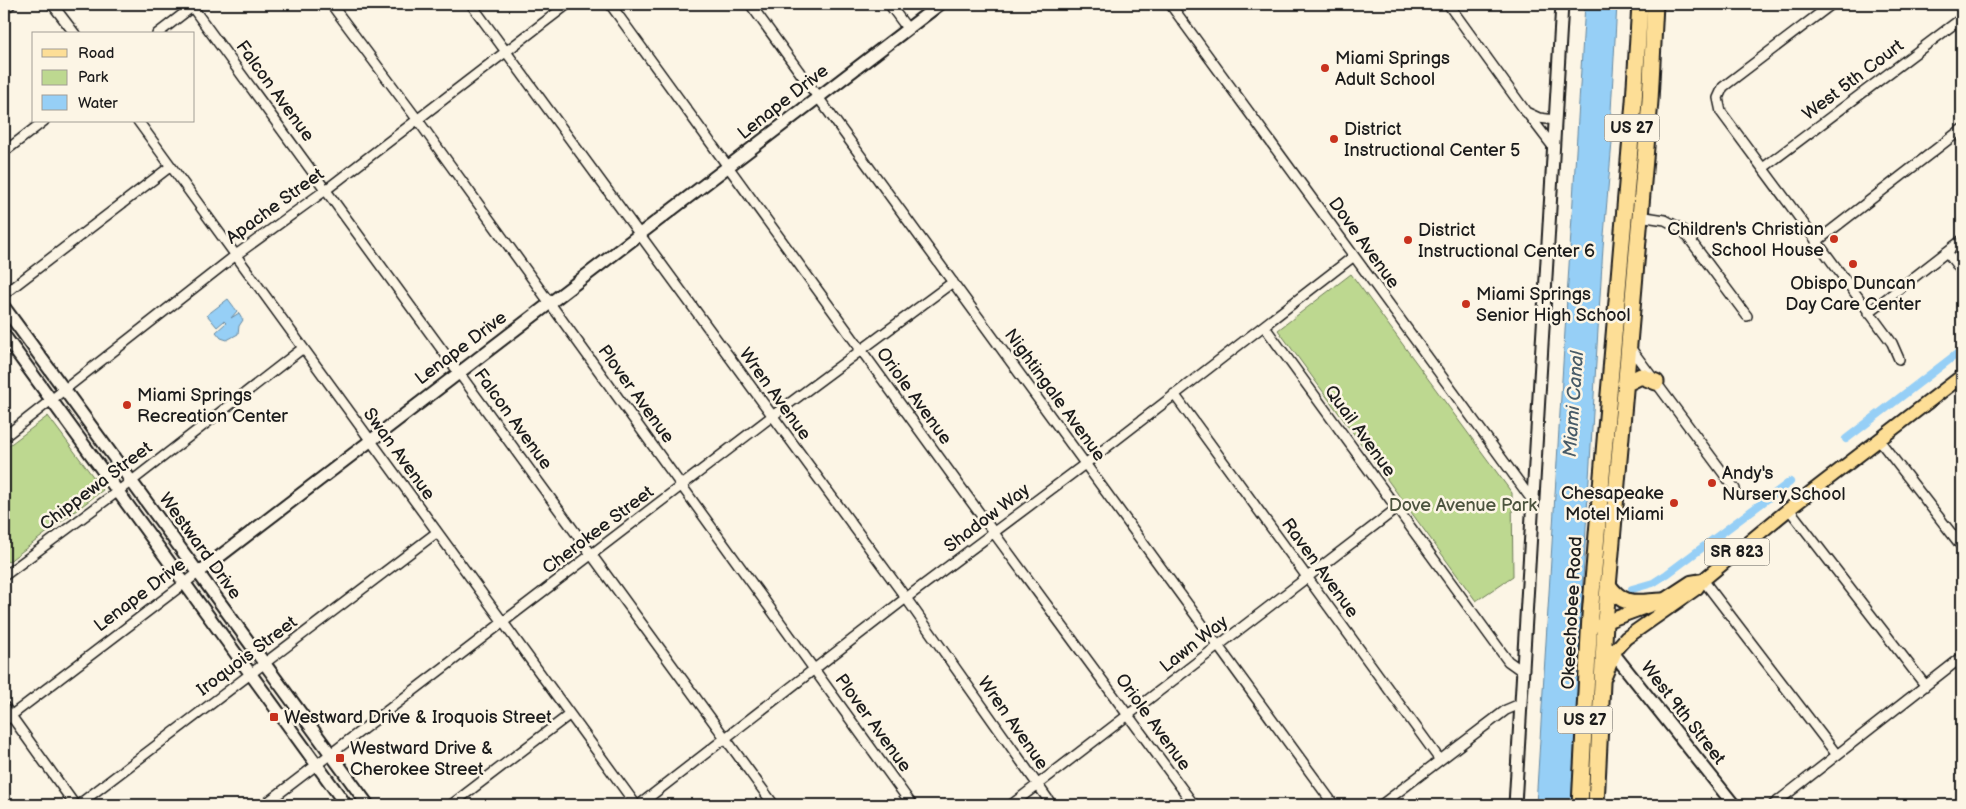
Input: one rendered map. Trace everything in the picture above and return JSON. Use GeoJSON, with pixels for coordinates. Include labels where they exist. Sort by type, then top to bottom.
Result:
{"type":"FeatureCollection","features":[{"type":"Feature","properties":{"kind":"highway","name":"Okeechobee Road"},"geometry":{"type":"LineString","coordinates":[[1580,805],[1595,625],[1615,313],[1627,184],[1640,4]]}},
{"type":"Feature","properties":{"kind":"highway","name":"Okeechobee Road"},"geometry":{"type":"LineString","coordinates":[[1595,625],[1608,585],[1654,36],[1655,4]]}},
{"type":"Feature","properties":{"kind":"highway"},"geometry":{"type":"LineString","coordinates":[[1639,19],[1649,24],[1654,36]]}},
{"type":"Feature","properties":{"kind":"highway"},"geometry":{"type":"LineString","coordinates":[[1627,184],[1639,216]]}},
{"type":"Feature","properties":{"kind":"highway"},"geometry":{"type":"LineString","coordinates":[[1615,313],[1621,334],[1628,344]]}},
{"type":"Feature","properties":{"kind":"highway"},"geometry":{"type":"LineString","coordinates":[[1625,384],[1640,376],[1656,382]]}},
{"type":"Feature","properties":{"kind":"highway"},"geometry":{"type":"LineString","coordinates":[[1608,585],[1615,595],[1626,602],[1662,601]]}},
{"type":"Feature","properties":{"kind":"highway"},"geometry":{"type":"LineString","coordinates":[[1595,625],[1604,642]]}},
{"type":"Feature","properties":{"kind":"highway","name":"Okeechobee Road"},"geometry":{"type":"LineString","coordinates":[[1596,805],[1604,642]]}},
{"type":"Feature","properties":{"kind":"main road","name":"SR 823"},"geometry":{"type":"LineString","coordinates":[[1602,684],[1614,654],[1626,638],[1697,588],[1702,580],[1789,509],[1962,376]]}},
{"type":"Feature","properties":{"kind":"main road","name":"SR 823"},"geometry":{"type":"LineString","coordinates":[[1595,625],[1662,601],[1691,582],[1702,580]]}},
{"type":"Feature","properties":{"kind":"street"},"geometry":{"type":"LineString","coordinates":[[4,9],[10,4]]}},
{"type":"Feature","properties":{"kind":"street"},"geometry":{"type":"LineString","coordinates":[[52,4],[73,32]]}},
{"type":"Feature","properties":{"kind":"street","name":"Plover Avenue"},"geometry":{"type":"LineString","coordinates":[[332,4],[683,485],[912,805]]}},
{"type":"Feature","properties":{"kind":"street","name":"Wren Avenue"},"geometry":{"type":"LineString","coordinates":[[471,4],[771,417],[906,598],[1052,805]]}},
{"type":"Feature","properties":{"kind":"street","name":"Apache Street"},"geometry":{"type":"LineString","coordinates":[[4,437],[236,256],[327,189],[417,118],[568,4]]}},
{"type":"Feature","properties":{"kind":"street","name":"Oriole Avenue"},"geometry":{"type":"LineString","coordinates":[[610,4],[994,534],[1194,805]]}},
{"type":"Feature","properties":{"kind":"street","name":"Nightingale Avenue"},"geometry":{"type":"LineString","coordinates":[[750,4],[1334,805]]}},
{"type":"Feature","properties":{"kind":"street"},"geometry":{"type":"LineString","coordinates":[[889,4],[907,28]]}},
{"type":"Feature","properties":{"kind":"street","name":"Lenape Drive"},"geometry":{"type":"LineString","coordinates":[[7,718],[940,4]]}},
{"type":"Feature","properties":{"kind":"street","name":"Dove Avenue"},"geometry":{"type":"LineString","coordinates":[[1170,4],[1532,500]]}},
{"type":"Feature","properties":{"kind":"street"},"geometry":{"type":"LineString","coordinates":[[1448,4],[1554,148]]}},
{"type":"Feature","properties":{"kind":"street"},"geometry":{"type":"LineString","coordinates":[[1515,805],[1562,4]]}},
{"type":"Feature","properties":{"kind":"street"},"geometry":{"type":"LineString","coordinates":[[1832,4],[1723,87],[1718,98],[1721,112],[1892,343],[1899,360]]}},
{"type":"Feature","properties":{"kind":"street"},"geometry":{"type":"LineString","coordinates":[[159,32],[193,5]]}},
{"type":"Feature","properties":{"kind":"street","name":"Falcon Avenue"},"geometry":{"type":"LineString","coordinates":[[193,5],[774,805]]}},
{"type":"Feature","properties":{"kind":"street","name":"West 5th Court"},"geometry":{"type":"LineString","coordinates":[[1762,168],[1962,18]]}},
{"type":"Feature","properties":{"kind":"street"},"geometry":{"type":"LineString","coordinates":[[1526,112],[1539,118],[1555,120]]}},
{"type":"Feature","properties":{"kind":"street"},"geometry":{"type":"LineString","coordinates":[[4,152],[43,122]]}},
{"type":"Feature","properties":{"kind":"street","name":"Swan Avenue"},"geometry":{"type":"LineString","coordinates":[[139,122],[569,715],[638,805]]}},
{"type":"Feature","properties":{"kind":"street"},"geometry":{"type":"LineString","coordinates":[[1816,242],[1962,128]]}},
{"type":"Feature","properties":{"kind":"street"},"geometry":{"type":"LineString","coordinates":[[4,294],[171,166]]}},
{"type":"Feature","properties":{"kind":"street"},"geometry":{"type":"LineString","coordinates":[[1639,216],[1665,220],[1682,229],[1747,316]]}},
{"type":"Feature","properties":{"kind":"street"},"geometry":{"type":"LineString","coordinates":[[1868,313],[1962,240]]}},
{"type":"Feature","properties":{"kind":"street"},"geometry":{"type":"LineString","coordinates":[[1947,252],[1962,272]]}},
{"type":"Feature","properties":{"kind":"street","name":"Shadow Way"},"geometry":{"type":"LineString","coordinates":[[638,805],[726,739],[906,598],[994,534],[1354,256]]}},
{"type":"Feature","properties":{"kind":"street","name":"Cherokee Street"},"geometry":{"type":"LineString","coordinates":[[264,805],[771,417],[953,282]]}},
{"type":"Feature","properties":{"kind":"street","name":"Westward Drive"},"geometry":{"type":"LineString","coordinates":[[4,308],[368,805]]}},
{"type":"Feature","properties":{"kind":"street","name":"Quail Avenue"},"geometry":{"type":"LineString","coordinates":[[1264,326],[1508,661],[1522,671]]}},
{"type":"Feature","properties":{"kind":"street","name":"Westward Drive"},"geometry":{"type":"LineString","coordinates":[[4,336],[346,805]]}},
{"type":"Feature","properties":{"kind":"street"},"geometry":{"type":"LineString","coordinates":[[1628,344],[1735,488]]}},
{"type":"Feature","properties":{"kind":"street","name":"Chippewa Street"},"geometry":{"type":"LineString","coordinates":[[4,576],[117,492],[303,348]]}},
{"type":"Feature","properties":{"kind":"street","name":"Raven Avenue"},"geometry":{"type":"LineString","coordinates":[[1174,394],[1440,760]]}},
{"type":"Feature","properties":{"kind":"street"},"geometry":{"type":"LineString","coordinates":[[1879,440],[1962,547]]}},
{"type":"Feature","properties":{"kind":"street","name":"Lawn Way"},"geometry":{"type":"LineString","coordinates":[[1011,805],[1396,509]]}},
{"type":"Feature","properties":{"kind":"street"},"geometry":{"type":"LineString","coordinates":[[1789,509],[1925,685]]}},
{"type":"Feature","properties":{"kind":"street","name":"Iroquois Street"},"geometry":{"type":"LineString","coordinates":[[76,805],[436,533]]}},
{"type":"Feature","properties":{"kind":"street"},"geometry":{"type":"LineString","coordinates":[[1702,580],[1836,755]]}},
{"type":"Feature","properties":{"kind":"street","name":"West 9th Street"},"geometry":{"type":"LineString","coordinates":[[1604,642],[1734,805]]}},
{"type":"Feature","properties":{"kind":"street"},"geometry":{"type":"LineString","coordinates":[[1773,805],[1962,657]]}},
{"type":"Feature","properties":{"kind":"street"},"geometry":{"type":"LineString","coordinates":[[1381,805],[1506,710],[1520,704]]}},
{"type":"Feature","properties":{"kind":"street"},"geometry":{"type":"LineString","coordinates":[[4,706],[7,718],[76,805]]}},
{"type":"Feature","properties":{"kind":"street"},"geometry":{"type":"LineString","coordinates":[[451,805],[569,715]]}},
{"type":"Feature","properties":{"kind":"green space","name":"Dove Avenue Park"},"geometry":{"type":"Polygon","coordinates":[[[1351,274],[1512,493],[1513,576],[1476,601],[1278,330],[1351,274]]]}},
{"type":"Feature","properties":{"kind":"green space"},"geometry":{"type":"Polygon","coordinates":[[[48,416],[103,490],[8,562],[4,559],[4,449],[48,416]]]}},
{"type":"Feature","properties":{"kind":"water","name":"Miami Canal"},"geometry":{"type":"Polygon","coordinates":[[[1585,4],[1617,4],[1611,111],[1612,142],[1603,247],[1583,578],[1572,805],[1536,805],[1585,4]]]}},
{"type":"Feature","properties":{"kind":"water"},"geometry":{"type":"Polygon","coordinates":[[[228,299],[237,311],[231,318],[239,313],[243,320],[239,326],[238,334],[227,340],[221,338],[216,332],[226,323],[224,321],[217,327],[207,315],[228,299]]]}},
{"type":"Feature","properties":{"kind":"waterway"},"geometry":{"type":"LineString","coordinates":[[1846,439],[1962,350]]}},
{"type":"Feature","properties":{"kind":"waterway"},"geometry":{"type":"LineString","coordinates":[[1632,589],[1653,583],[1667,574],[1790,482]]}},
{"type":"Feature","properties":{"kind":"place","name":"Miami Springs Adult School"},"geometry":{"type":"Point","coordinates":[1325,68]}},
{"type":"Feature","properties":{"kind":"place","name":"District Instructional Center 5"},"geometry":{"type":"Point","coordinates":[1334,139]}},
{"type":"Feature","properties":{"kind":"place","name":"Children's Christian School House"},"geometry":{"type":"Point","coordinates":[1834,239]}},
{"type":"Feature","properties":{"kind":"place","name":"District Instructional Center 6"},"geometry":{"type":"Point","coordinates":[1408,240]}},
{"type":"Feature","properties":{"kind":"place","name":"Obispo Duncan Day Care Center"},"geometry":{"type":"Point","coordinates":[1853,264]}},
{"type":"Feature","properties":{"kind":"place","name":"Miami Springs Senior High School"},"geometry":{"type":"Point","coordinates":[1466,304]}},
{"type":"Feature","properties":{"kind":"place","name":"Miami Springs Recreation Center"},"geometry":{"type":"Point","coordinates":[127,405]}},
{"type":"Feature","properties":{"kind":"place","name":"Andy's Nursery School"},"geometry":{"type":"Point","coordinates":[1712,483]}},
{"type":"Feature","properties":{"kind":"place","name":"Chesapeake Motel Miami"},"geometry":{"type":"Point","coordinates":[1674,503]}},
{"type":"Feature","properties":{"kind":"place","name":"Westward Drive & Iroquois Street"},"geometry":{"type":"Point","coordinates":[274,717]}},
{"type":"Feature","properties":{"kind":"place","name":"Westward Drive & Cherokee Street"},"geometry":{"type":"Point","coordinates":[340,758]}}]}
